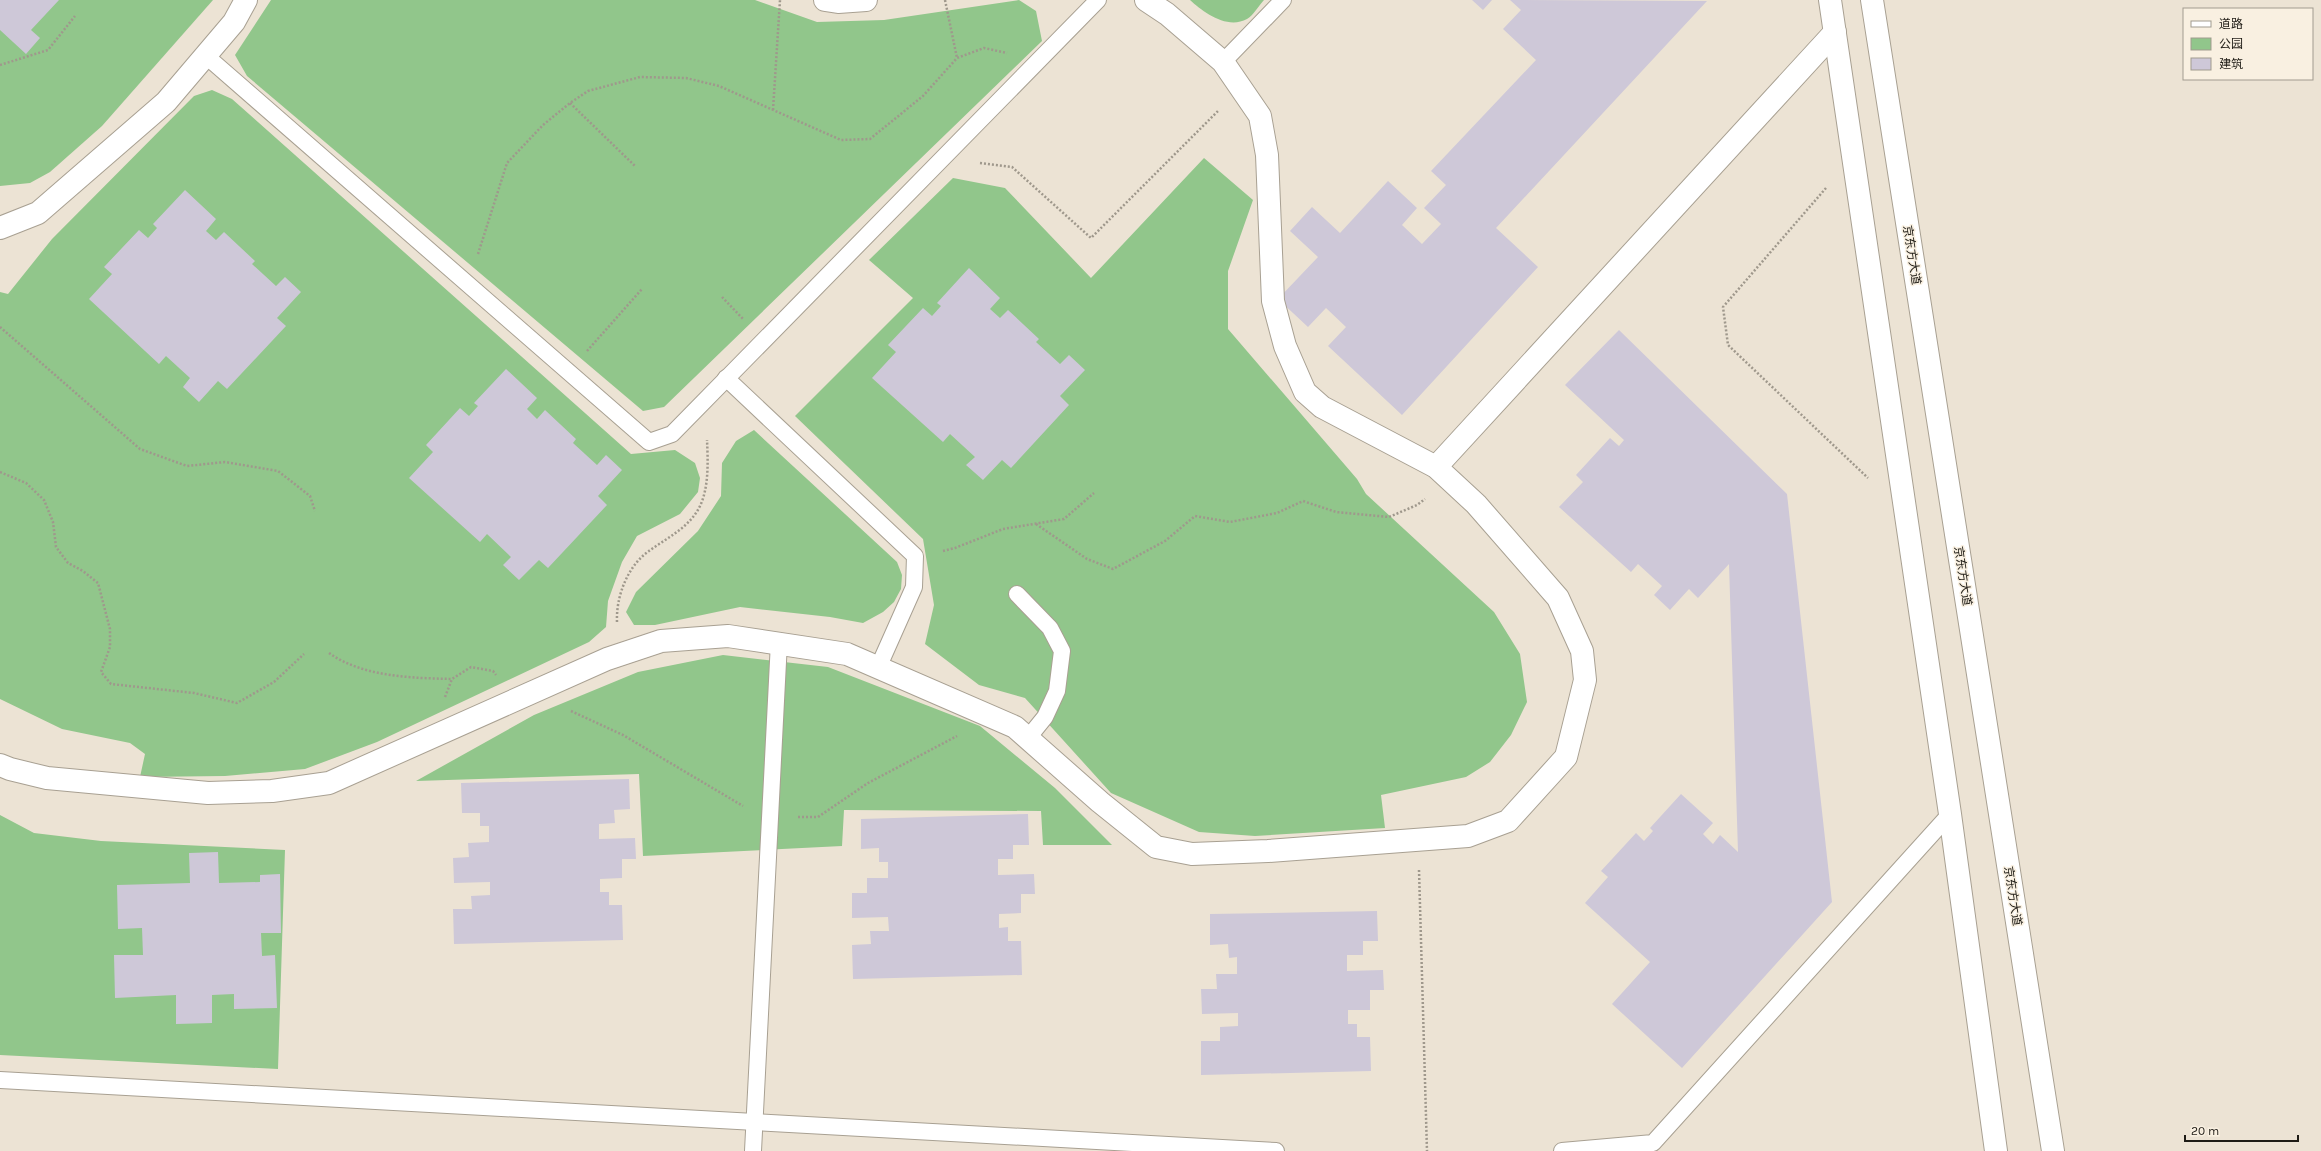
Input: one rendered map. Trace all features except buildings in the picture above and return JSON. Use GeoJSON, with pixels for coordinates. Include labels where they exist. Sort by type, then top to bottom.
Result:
{"type":"FeatureCollection","features":[{"type":"Feature","properties":{"kind":"street"},"geometry":{"type":"LineString","coordinates":[[0,228],[38,213],[166,102],[234,22],[246,0]]}},
{"type":"Feature","properties":{"kind":"street"},"geometry":{"type":"LineString","coordinates":[[824,0],[838,2],[866,0]]}},
{"type":"Feature","properties":{"kind":"street"},"geometry":{"type":"LineString","coordinates":[[0,765],[47,778],[208,793],[272,790],[329,783],[619,655],[661,641],[728,636],[779,642],[847,654],[1015,727],[1100,802],[1156,847],[1192,854],[1268,851],[1418,840],[1468,836],[1508,821],[1566,757],[1585,680],[1582,651],[1558,598],[1476,504],[1442,473],[1322,407],[1305,392],[1285,346],[1273,300],[1268,155],[1260,116],[1223,62],[1167,14],[1146,0]]}},
{"type":"Feature","properties":{"kind":"street"},"geometry":{"type":"LineString","coordinates":[[1830,0],[1836,32],[1950,814],[1996,1151]]}},
{"type":"Feature","properties":{"kind":"street","name":"京东方大道"},"geometry":{"type":"LineString","coordinates":[[1872,0],[2053,1151]]}},
{"type":"Feature","properties":{"kind":"street"},"geometry":{"type":"LineString","coordinates":[[1442,473],[1836,32]]}},
{"type":"Feature","properties":{"kind":"lane"},"geometry":{"type":"LineString","coordinates":[[205,56],[649,442],[672,434],[1098,0]]}},
{"type":"Feature","properties":{"kind":"lane"},"geometry":{"type":"LineString","coordinates":[[1223,62],[1283,0]]}},
{"type":"Feature","properties":{"kind":"lane"},"geometry":{"type":"LineString","coordinates":[[726,378],[915,556],[914,588],[878,668]]}},
{"type":"Feature","properties":{"kind":"lane"},"geometry":{"type":"LineString","coordinates":[[1017,594],[1050,628],[1062,651],[1057,690],[1045,716],[1028,738]]}},
{"type":"Feature","properties":{"kind":"lane"},"geometry":{"type":"LineString","coordinates":[[753,1151],[779,642]]}},
{"type":"Feature","properties":{"kind":"lane"},"geometry":{"type":"LineString","coordinates":[[1562,1151],[1653,1143],[1950,814]]}},
{"type":"Feature","properties":{"kind":"lane"},"geometry":{"type":"LineString","coordinates":[[0,1080],[1276,1151]]}},
{"type":"Feature","properties":{"kind":"path"},"geometry":{"type":"LineString","coordinates":[[773,110],[780,0]]}},
{"type":"Feature","properties":{"kind":"path"},"geometry":{"type":"LineString","coordinates":[[945,0],[957,58]]}},
{"type":"Feature","properties":{"kind":"path"},"geometry":{"type":"LineString","coordinates":[[0,64],[48,50],[75,16]]}},
{"type":"Feature","properties":{"kind":"path"},"geometry":{"type":"LineString","coordinates":[[468,284],[507,163],[543,125],[570,103],[588,91],[640,78],[686,78],[719,86],[841,140],[870,139],[923,96],[957,58],[984,48],[1005,52],[1032,68]]}},
{"type":"Feature","properties":{"kind":"path"},"geometry":{"type":"LineString","coordinates":[[944,157],[1012,167],[1092,238],[1242,88]]}},
{"type":"Feature","properties":{"kind":"path"},"geometry":{"type":"LineString","coordinates":[[570,103],[635,166]]}},
{"type":"Feature","properties":{"kind":"path"},"geometry":{"type":"LineString","coordinates":[[1853,155],[1723,307],[1728,345],[1872,481]]}},
{"type":"Feature","properties":{"kind":"path"},"geometry":{"type":"LineString","coordinates":[[568,372],[642,288]]}},
{"type":"Feature","properties":{"kind":"path"},"geometry":{"type":"LineString","coordinates":[[0,327],[140,449],[187,466],[225,462],[278,471],[310,496],[315,511]]}},
{"type":"Feature","properties":{"kind":"path"},"geometry":{"type":"LineString","coordinates":[[619,655],[616,605],[629,574],[645,554],[665,542],[687,523],[700,506],[706,486],[708,458],[706,399]]}},
{"type":"Feature","properties":{"kind":"path"},"geometry":{"type":"LineString","coordinates":[[0,472],[26,483],[44,500],[53,522],[56,547],[68,563],[83,571],[98,583],[110,630],[110,647],[101,672],[111,684],[194,693],[237,703],[274,682],[304,654]]}},
{"type":"Feature","properties":{"kind":"path"},"geometry":{"type":"LineString","coordinates":[[1036,524],[1087,559],[1113,569],[1165,541],[1195,516],[1230,522],[1277,513],[1303,501],[1336,512],[1389,518],[1417,505],[1442,473]]}},
{"type":"Feature","properties":{"kind":"path"},"geometry":{"type":"LineString","coordinates":[[915,556],[955,548],[1003,529],[1064,519],[1094,493]]}},
{"type":"Feature","properties":{"kind":"path"},"geometry":{"type":"LineString","coordinates":[[329,653],[339,660],[394,677],[452,679]]}},
{"type":"Feature","properties":{"kind":"path"},"geometry":{"type":"LineString","coordinates":[[1418,840],[1427,1151]]}},
{"type":"Feature","properties":{"kind":"green space"},"geometry":{"type":"Polygon","coordinates":[[[0,0],[213,0],[102,126],[50,172],[30,183],[0,186],[0,0]]]}},
{"type":"Feature","properties":{"kind":"green space"},"geometry":{"type":"Polygon","coordinates":[[[271,0],[755,0],[817,22],[884,20],[1019,0],[1036,11],[1042,41],[664,407],[643,411],[247,76],[235,55],[271,0]]]}},
{"type":"Feature","properties":{"kind":"green space"},"geometry":{"type":"Polygon","coordinates":[[[1190,0],[1264,0],[1249,18],[1239,22],[1231,22],[1224,21],[1208,14],[1190,0]]]}},
{"type":"Feature","properties":{"kind":"green space"},"geometry":{"type":"Polygon","coordinates":[[[212,90],[232,99],[631,454],[675,450],[695,463],[700,478],[698,492],[680,514],[637,536],[622,562],[608,601],[606,627],[589,642],[377,742],[305,769],[225,776],[140,777],[145,754],[130,743],[62,729],[0,699],[0,292],[8,294],[52,239],[194,96],[212,90]]]}},
{"type":"Feature","properties":{"kind":"green space"},"geometry":{"type":"Polygon","coordinates":[[[1204,158],[1253,200],[1228,271],[1228,329],[1357,479],[1366,494],[1494,612],[1520,654],[1527,702],[1511,735],[1490,762],[1466,777],[1381,795],[1385,828],[1255,836],[1199,832],[1111,793],[1025,698],[979,685],[925,644],[934,605],[923,539],[795,416],[913,298],[869,260],[953,178],[1005,188],[1091,278],[1204,158]]]}},
{"type":"Feature","properties":{"kind":"green space"},"geometry":{"type":"Polygon","coordinates":[[[754,430],[897,562],[902,575],[901,589],[894,602],[883,612],[863,623],[830,617],[740,607],[655,625],[634,625],[626,612],[636,592],[698,531],[721,496],[722,463],[736,441],[754,430]]]}},
{"type":"Feature","properties":{"kind":"green space"},"geometry":{"type":"Polygon","coordinates":[[[723,655],[828,667],[980,726],[1055,788],[1112,845],[1043,845],[1041,811],[844,810],[842,846],[643,856],[639,774],[416,781],[534,715],[638,672],[723,655]]]}},
{"type":"Feature","properties":{"kind":"green space"},"geometry":{"type":"Polygon","coordinates":[[[0,815],[34,833],[101,841],[285,850],[278,1069],[0,1055],[0,815]]]}}]}
